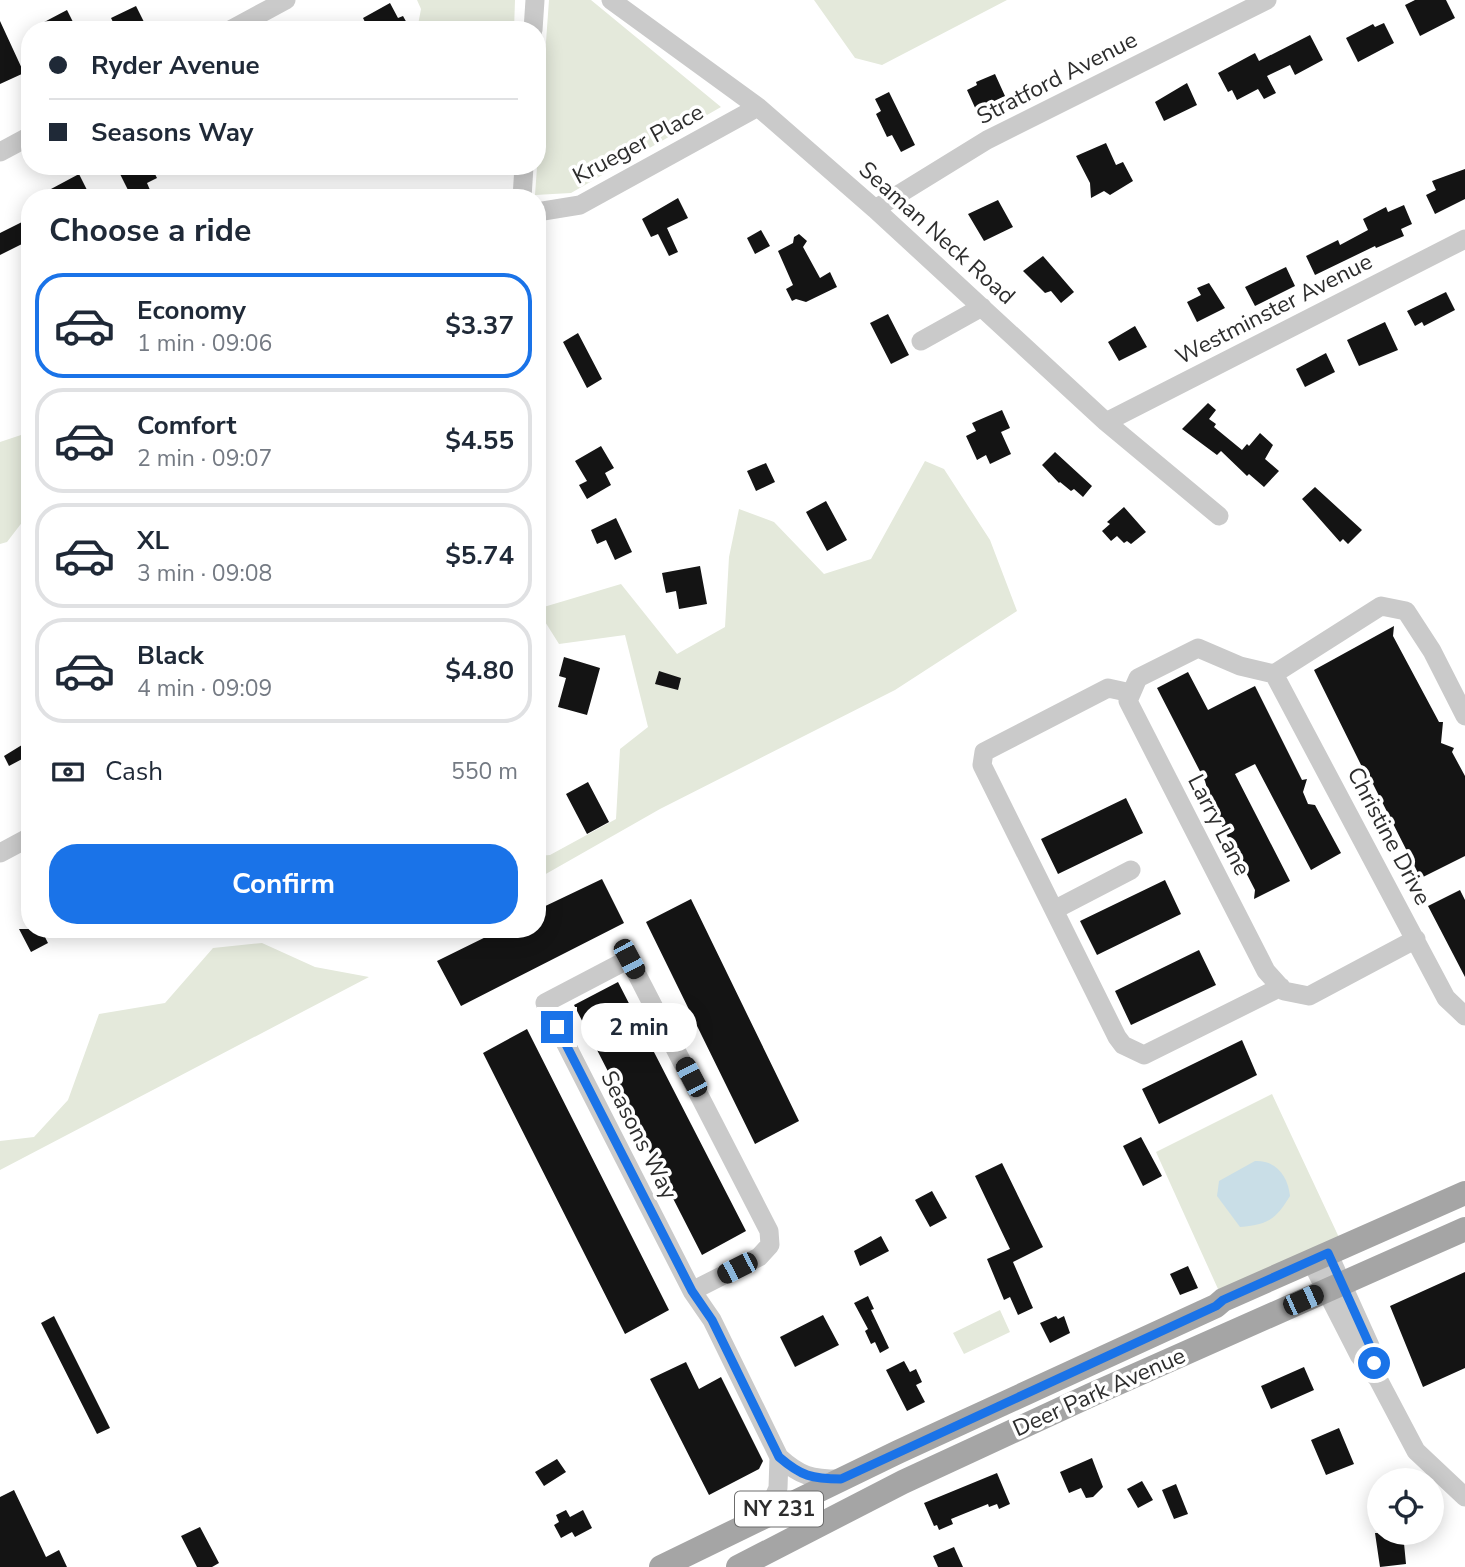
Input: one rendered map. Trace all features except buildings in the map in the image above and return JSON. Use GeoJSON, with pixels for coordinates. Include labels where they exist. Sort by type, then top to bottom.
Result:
{"type":"FeatureCollection","features":[{"type":"Feature","properties":{"kind":"main road","name":"Deer Park Avenue"},"geometry":{"type":"LineString","coordinates":[[661,1567],[841,1479],[1216,1306],[1223,1300],[1465,1193]]}},
{"type":"Feature","properties":{"kind":"main road","name":"Deer Park Avenue"},"geometry":{"type":"LineString","coordinates":[[738,1567],[903,1482],[1465,1229]]}},
{"type":"Feature","properties":{"kind":"street"},"geometry":{"type":"LineString","coordinates":[[246,21],[285,0]]}},
{"type":"Feature","properties":{"kind":"street"},"geometry":{"type":"LineString","coordinates":[[534,21],[535,0]]}},
{"type":"Feature","properties":{"kind":"street","name":"Seaman Neck Road"},"geometry":{"type":"LineString","coordinates":[[611,0],[758,107],[875,209],[1106,422],[1219,516]]}},
{"type":"Feature","properties":{"kind":"street","name":"Stratford Avenue"},"geometry":{"type":"LineString","coordinates":[[875,209],[987,140],[1267,0]]}},
{"type":"Feature","properties":{"kind":"street","name":"Krueger Place"},"geometry":{"type":"LineString","coordinates":[[546,211],[580,205],[758,107]]}},
{"type":"Feature","properties":{"kind":"street"},"geometry":{"type":"LineString","coordinates":[[0,152],[21,141]]}},
{"type":"Feature","properties":{"kind":"street","name":"Westminster Avenue"},"geometry":{"type":"LineString","coordinates":[[1106,422],[1465,239]]}},
{"type":"Feature","properties":{"kind":"street"},"geometry":{"type":"LineString","coordinates":[[921,341],[982,307]]}},
{"type":"Feature","properties":{"kind":"street"},"geometry":{"type":"LineString","coordinates":[[1416,939],[1309,996],[1284,991],[1281,987],[1144,1055],[1136,1052],[1123,1045],[1117,1037],[982,765],[982,758],[984,752],[1108,688],[1131,693],[1138,678],[1198,648],[1240,666],[1274,674],[1381,606],[1406,611],[1432,651],[1465,716]]}},
{"type":"Feature","properties":{"kind":"street","name":"Christine Drive"},"geometry":{"type":"LineString","coordinates":[[1274,674],[1446,998],[1465,1016]]}},
{"type":"Feature","properties":{"kind":"street","name":"Larry Lane"},"geometry":{"type":"LineString","coordinates":[[1131,693],[1128,701],[1139,723],[1266,971],[1281,987]]}},
{"type":"Feature","properties":{"kind":"street"},"geometry":{"type":"LineString","coordinates":[[0,853],[21,842]]}},
{"type":"Feature","properties":{"kind":"street"},"geometry":{"type":"LineString","coordinates":[[1054,910],[1131,870]]}},
{"type":"Feature","properties":{"kind":"street","name":"Seasons Way"},"geometry":{"type":"LineString","coordinates":[[692,1291],[759,1257],[770,1245],[769,1231],[629,959],[545,1003],[692,1291],[712,1320],[779,1457]]}},
{"type":"Feature","properties":{"kind":"street"},"geometry":{"type":"LineString","coordinates":[[1320,1257],[1334,1286],[1359,1355],[1378,1379],[1416,1451],[1465,1497]]}},
{"type":"Feature","properties":{"kind":"street"},"geometry":{"type":"LineString","coordinates":[[779,1457],[795,1471],[808,1477],[841,1479]]}},
{"type":"Feature","properties":{"kind":"street"},"geometry":{"type":"LineString","coordinates":[[766,1515],[778,1488],[779,1457]]}},
{"type":"Feature","properties":{"kind":"shaded area"},"geometry":{"type":"Polygon","coordinates":[[[417,0],[515,0],[514,21],[419,21],[421,9],[417,0]]]}},
{"type":"Feature","properties":{"kind":"shaded area"},"geometry":{"type":"Polygon","coordinates":[[[549,0],[591,0],[721,107],[571,193],[546,194],[546,189],[535,189],[536,175],[546,175],[546,42],[549,0]]]}},
{"type":"Feature","properties":{"kind":"shaded area"},"geometry":{"type":"Polygon","coordinates":[[[814,0],[1007,0],[882,65],[855,58],[814,0]]]}},
{"type":"Feature","properties":{"kind":"shaded area"},"geometry":{"type":"Polygon","coordinates":[[[21,435],[21,524],[7,542],[0,544],[0,442],[21,435]]]}},
{"type":"Feature","properties":{"kind":"shaded area"},"geometry":{"type":"Polygon","coordinates":[[[925,461],[944,469],[990,540],[1017,611],[895,690],[660,809],[546,874],[546,855],[616,819],[620,749],[648,727],[625,635],[559,644],[546,623],[546,606],[621,584],[677,654],[725,627],[729,557],[739,509],[774,522],[824,574],[871,559],[925,461]]]}},
{"type":"Feature","properties":{"kind":"shaded area"},"geometry":{"type":"Polygon","coordinates":[[[262,943],[315,967],[369,977],[0,1170],[0,1141],[34,1137],[68,1100],[99,1014],[165,1003],[213,948],[262,943]]]}},
{"type":"Feature","properties":{"kind":"shaded area"},"geometry":{"type":"Polygon","coordinates":[[[1272,1094],[1343,1246],[1223,1300],[1156,1152],[1272,1094]]]}},
{"type":"Feature","properties":{"kind":"shaded area"},"geometry":{"type":"Polygon","coordinates":[[[1000,1310],[1010,1332],[964,1354],[953,1333],[1000,1310]]]}},
{"type":"Feature","properties":{"kind":"water"},"geometry":{"type":"Polygon","coordinates":[[[1255,1161],[1269,1163],[1280,1171],[1287,1182],[1290,1196],[1275,1216],[1265,1222],[1240,1227],[1217,1196],[1219,1181],[1255,1161]]]}},
{"type":"Feature","properties":{"kind":"route"},"geometry":{"type":"LineString","coordinates":[[557,1027],[692,1291],[712,1320],[779,1457],[795,1471],[808,1477],[841,1479],[1328,1253],[1370,1346],[1374,1363]]}}]}
